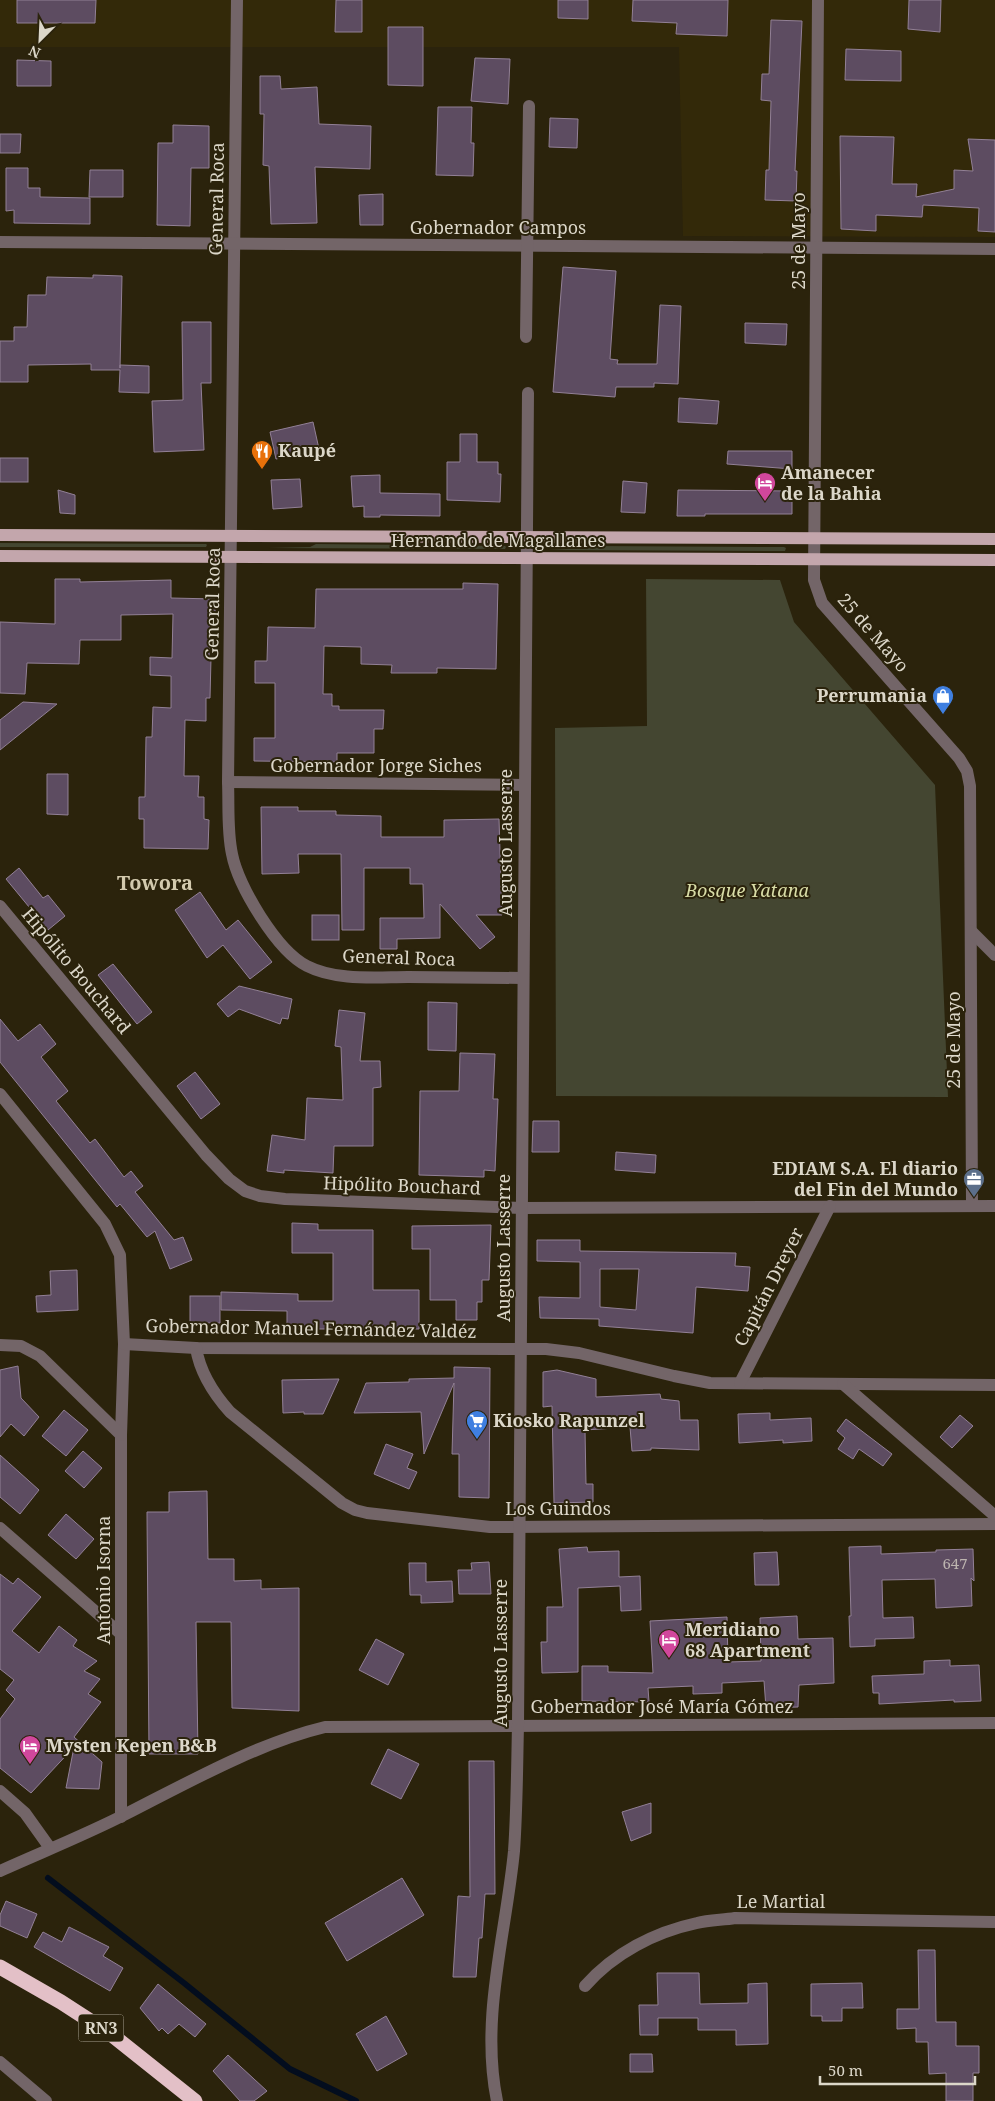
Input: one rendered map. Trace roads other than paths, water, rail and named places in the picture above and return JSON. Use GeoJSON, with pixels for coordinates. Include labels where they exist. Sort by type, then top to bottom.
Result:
{"type":"FeatureCollection","features":[{"type":"Feature","properties":{"kind":"highway","name":"RN3"},"geometry":{"type":"LineString","coordinates":[[0,1968],[61,2002],[112,2035],[195,2101]]}},
{"type":"Feature","properties":{"kind":"main road","name":"Hernando de Magallanes"},"geometry":{"type":"LineString","coordinates":[[0,535],[995,539]]}},
{"type":"Feature","properties":{"kind":"main road","name":"Hernando de Magallanes"},"geometry":{"type":"LineString","coordinates":[[0,556],[995,560]]}},
{"type":"Feature","properties":{"kind":"street","name":"General Roca"},"geometry":{"type":"LineString","coordinates":[[237,0],[228,782],[229,835],[235,867],[242,884],[274,936],[292,956],[307,966],[327,973],[358,976],[523,978]]}},
{"type":"Feature","properties":{"kind":"street","name":"25 de Mayo"},"geometry":{"type":"LineString","coordinates":[[818,0],[814,580],[822,603],[959,758],[967,771],[970,786],[972,1206]]}},
{"type":"Feature","properties":{"kind":"street"},"geometry":{"type":"LineString","coordinates":[[526,337],[529,106]]}},
{"type":"Feature","properties":{"kind":"street","name":"Gobernador Campos"},"geometry":{"type":"LineString","coordinates":[[0,242],[995,249]]}},
{"type":"Feature","properties":{"kind":"street","name":"Augusto Lasserre"},"geometry":{"type":"LineString","coordinates":[[497,2101],[491,2055],[491,2020],[514,1850],[518,1725],[528,393]]}},
{"type":"Feature","properties":{"kind":"street","name":"Gobernador Jorge Siches"},"geometry":{"type":"LineString","coordinates":[[228,782],[524,785]]}},
{"type":"Feature","properties":{"kind":"street","name":"Hipólito Bouchard"},"geometry":{"type":"LineString","coordinates":[[0,906],[206,1156],[228,1179],[245,1191],[260,1196],[285,1199],[522,1208],[995,1206]]}},
{"type":"Feature","properties":{"kind":"street"},"geometry":{"type":"LineString","coordinates":[[971,931],[995,955]]}},
{"type":"Feature","properties":{"kind":"street","name":"Gobernador Manuel Fernández Valdéz"},"geometry":{"type":"LineString","coordinates":[[0,1094],[105,1224],[120,1255],[124,1344],[196,1348],[522,1348],[579,1353],[710,1383],[995,1385]]}},
{"type":"Feature","properties":{"kind":"street","name":"Capitán Dreyer"},"geometry":{"type":"LineString","coordinates":[[740,1383],[830,1206]]}},
{"type":"Feature","properties":{"kind":"street","name":"Antonio Isorna"},"geometry":{"type":"LineString","coordinates":[[121,1817],[121,1435],[124,1344]]}},
{"type":"Feature","properties":{"kind":"street"},"geometry":{"type":"LineString","coordinates":[[0,1345],[22,1346],[40,1356],[121,1435]]}},
{"type":"Feature","properties":{"kind":"street","name":"Los Guindos"},"geometry":{"type":"LineString","coordinates":[[196,1348],[198,1360],[206,1380],[217,1398],[230,1412],[348,1507],[366,1513],[474,1526],[995,1524]]}},
{"type":"Feature","properties":{"kind":"street"},"geometry":{"type":"LineString","coordinates":[[843,1384],[995,1516]]}},
{"type":"Feature","properties":{"kind":"street"},"geometry":{"type":"LineString","coordinates":[[0,1528],[121,1634]]}},
{"type":"Feature","properties":{"kind":"street","name":"Gobernador José María Gómez"},"geometry":{"type":"LineString","coordinates":[[0,1871],[121,1817],[216,1769],[302,1732],[325,1727],[995,1723]]}},
{"type":"Feature","properties":{"kind":"street"},"geometry":{"type":"LineString","coordinates":[[0,1791],[25,1813],[50,1848]]}},
{"type":"Feature","properties":{"kind":"street","name":"Le Martial"},"geometry":{"type":"LineString","coordinates":[[585,1986],[600,1970],[618,1956],[652,1937],[698,1922],[735,1918],[995,1922]]}},
{"type":"Feature","properties":{"kind":"street"},"geometry":{"type":"LineString","coordinates":[[0,2062],[46,2101]]}},
{"type":"Feature","properties":{"kind":"waterway"},"geometry":{"type":"LineString","coordinates":[[48,1878],[184,1983],[290,2069],[356,2101]]}},
{"type":"Feature","properties":{"kind":"place","name":"Kaupé"},"geometry":{"type":"Point","coordinates":[262,470]}},
{"type":"Feature","properties":{"kind":"place","name":"Amanecer de la Bahia"},"geometry":{"type":"Point","coordinates":[765,502]}},
{"type":"Feature","properties":{"kind":"place","name":"Perrumania"},"geometry":{"type":"Point","coordinates":[943,715]}},
{"type":"Feature","properties":{"kind":"place","name":"EDIAM S.A. El diario del Fin del Mundo"},"geometry":{"type":"Point","coordinates":[974,1198]}},
{"type":"Feature","properties":{"kind":"place","name":"Kiosko Rapunzel"},"geometry":{"type":"Point","coordinates":[477,1440]}},
{"type":"Feature","properties":{"kind":"place","name":"Meridiano 68 Apartment"},"geometry":{"type":"Point","coordinates":[669,1659]}},
{"type":"Feature","properties":{"kind":"place","name":"Mysten Kepen B&B"},"geometry":{"type":"Point","coordinates":[30,1765]}},
{"type":"Feature","properties":{"kind":"district","name":"Towora"},"geometry":{"type":"Point","coordinates":[155,883]}},
{"type":"Feature","properties":{"kind":"park label","name":"Bosque Yatana"},"geometry":{"type":"Point","coordinates":[747,891]}}]}
